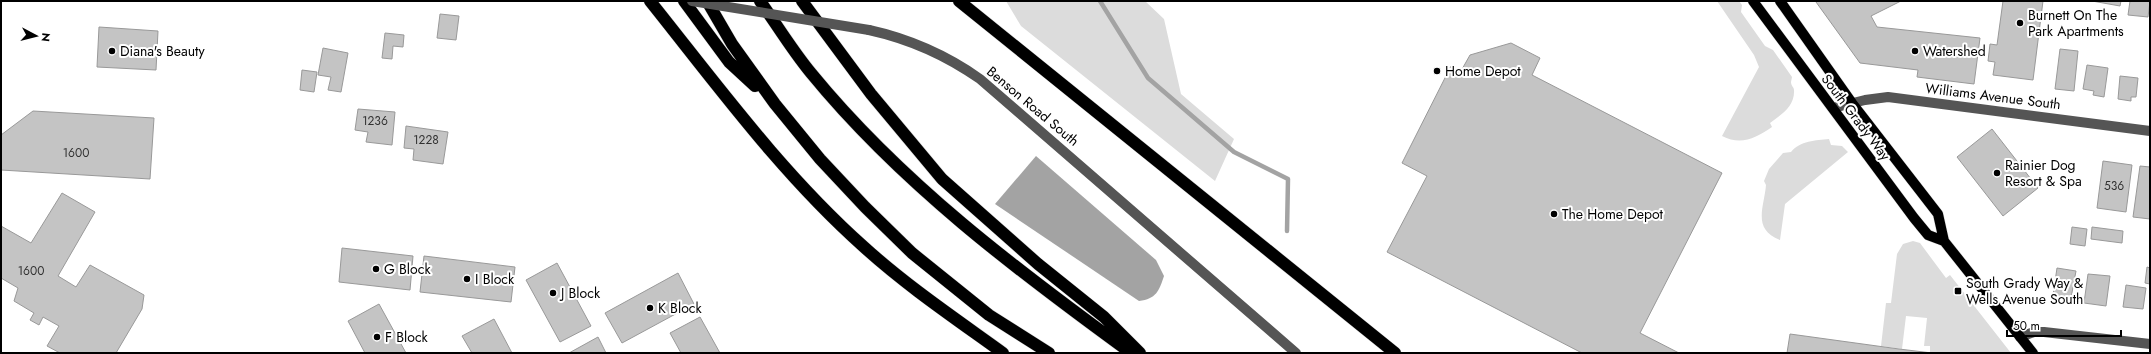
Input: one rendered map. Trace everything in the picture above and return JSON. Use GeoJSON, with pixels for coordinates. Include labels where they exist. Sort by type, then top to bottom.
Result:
{"type":"FeatureCollection","features":[{"type":"Feature","properties":{"kind":"highway"},"geometry":{"type":"LineString","coordinates":[[650,1],[758,138],[864,247],[938,306],[1003,353]]}},
{"type":"Feature","properties":{"kind":"highway"},"geometry":{"type":"LineString","coordinates":[[684,1],[729,62],[775,104]]}},
{"type":"Feature","properties":{"kind":"highway"},"geometry":{"type":"LineString","coordinates":[[707,1],[732,44],[775,104],[820,159],[864,208],[912,253],[989,315],[1049,353]]}},
{"type":"Feature","properties":{"kind":"highway"},"geometry":{"type":"LineString","coordinates":[[760,1],[810,72],[877,145],[971,230],[1053,296],[1131,353]]}},
{"type":"Feature","properties":{"kind":"highway"},"geometry":{"type":"LineString","coordinates":[[802,1],[871,94],[942,179],[1038,264],[1104,317],[1140,353]]}},
{"type":"Feature","properties":{"kind":"highway"},"geometry":{"type":"LineString","coordinates":[[959,1],[1395,353]]}},
{"type":"Feature","properties":{"kind":"main road","name":"South Grady Way"},"geometry":{"type":"LineString","coordinates":[[1753,1],[1914,218],[1928,235],[1944,241]]}},
{"type":"Feature","properties":{"kind":"main road","name":"South Grady Way"},"geometry":{"type":"LineString","coordinates":[[1780,1],[1852,103],[1938,214],[1944,241],[2033,353]]}},
{"type":"Feature","properties":{"kind":"street","name":"Benson Road South"},"geometry":{"type":"LineString","coordinates":[[692,1],[869,30],[906,39],[926,47],[960,65],[980,79],[1296,353]]}},
{"type":"Feature","properties":{"kind":"street","name":"Williams Avenue South"},"geometry":{"type":"LineString","coordinates":[[1833,108],[1879,98],[1906,99],[2150,131]]}},
{"type":"Feature","properties":{"kind":"street"},"geometry":{"type":"LineString","coordinates":[[2020,337],[2034,332],[2044,332],[2150,344]]}},
{"type":"Feature","properties":{"kind":"shaded area"},"geometry":{"type":"Polygon","coordinates":[[[1006,1],[1145,1],[1164,19],[1181,94],[1234,139],[1215,181],[1021,26],[1006,1]]]}},
{"type":"Feature","properties":{"kind":"shaded area"},"geometry":{"type":"Polygon","coordinates":[[[1717,1],[1739,1],[1742,5],[1741,12],[1765,46],[1773,50],[1792,77],[1791,85],[1794,89],[1794,96],[1790,105],[1783,113],[1770,123],[1772,127],[1748,139],[1736,140],[1722,136],[1759,67],[1754,55],[1717,1]]]}},
{"type":"Feature","properties":{"kind":"shaded area"},"geometry":{"type":"Polygon","coordinates":[[[1829,139],[1831,145],[1842,146],[1848,152],[1785,204],[1780,240],[1771,235],[1763,224],[1762,210],[1766,185],[1764,181],[1769,169],[1783,153],[1791,152],[1799,145],[1829,139]]]}},
{"type":"Feature","properties":{"kind":"shaded area"},"geometry":{"type":"Polygon","coordinates":[[[1036,156],[1156,260],[1164,276],[1158,290],[1153,296],[1139,301],[995,204],[1036,156]]]}},
{"type":"Feature","properties":{"kind":"shaded area"},"geometry":{"type":"Polygon","coordinates":[[[1913,241],[1920,243],[1946,278],[1950,275],[2011,353],[1930,353],[1930,346],[1924,346],[1927,318],[1906,316],[1902,349],[1881,346],[1886,303],[1891,303],[1897,254],[1903,244],[1913,241]]]}},
{"type":"Feature","properties":{"kind":"building","name":"Watershed"},"geometry":{"type":"Polygon","coordinates":[[[1901,1],[1871,16],[1877,27],[1980,38],[1974,84],[1917,77],[1918,70],[1860,63],[1816,2],[1901,1]]]}},
{"type":"Feature","properties":{"kind":"building","name":"Burnett On The Park Apartments"},"geometry":{"type":"Polygon","coordinates":[[[2003,1],[2043,1],[2033,80],[1993,75],[1995,62],[1988,61],[1990,44],[1997,45],[2003,1]]]}},
{"type":"Feature","properties":{"kind":"building"},"geometry":{"type":"Polygon","coordinates":[[[2092,1],[2121,1],[2120,6],[2092,1]]]}},
{"type":"Feature","properties":{"kind":"building"},"geometry":{"type":"Polygon","coordinates":[[[2130,1],[2150,1],[2148,17],[2128,15],[2130,1]]]}},
{"type":"Feature","properties":{"kind":"building"},"geometry":{"type":"Polygon","coordinates":[[[440,14],[459,16],[456,40],[437,38],[440,14]]]}},
{"type":"Feature","properties":{"kind":"building"},"geometry":{"type":"Polygon","coordinates":[[[99,27],[158,31],[156,70],[97,67],[99,27]]]}},
{"type":"Feature","properties":{"kind":"building"},"geometry":{"type":"Polygon","coordinates":[[[385,33],[404,35],[403,47],[393,46],[392,59],[382,58],[385,33]]]}},
{"type":"Feature","properties":{"kind":"building","name":"The Home Depot"},"geometry":{"type":"Polygon","coordinates":[[[1511,43],[1540,58],[1532,75],[1722,173],[1640,333],[1679,353],[1582,353],[1387,252],[1427,176],[1402,163],[1451,66],[1461,71],[1470,55],[1511,43]]]}},
{"type":"Feature","properties":{"kind":"building"},"geometry":{"type":"Polygon","coordinates":[[[323,48],[348,53],[341,92],[328,90],[331,77],[318,75],[323,48]]]}},
{"type":"Feature","properties":{"kind":"building"},"geometry":{"type":"Polygon","coordinates":[[[2060,49],[2078,51],[2074,91],[2055,89],[2060,49]]]}},
{"type":"Feature","properties":{"kind":"building"},"geometry":{"type":"Polygon","coordinates":[[[2087,65],[2108,68],[2104,97],[2093,95],[2094,91],[2083,89],[2087,65]]]}},
{"type":"Feature","properties":{"kind":"building"},"geometry":{"type":"Polygon","coordinates":[[[302,70],[317,72],[314,92],[300,90],[302,70]]]}},
{"type":"Feature","properties":{"kind":"building"},"geometry":{"type":"Polygon","coordinates":[[[2120,76],[2138,78],[2136,97],[2131,97],[2131,101],[2118,99],[2120,76]]]}},
{"type":"Feature","properties":{"kind":"building"},"geometry":{"type":"Polygon","coordinates":[[[358,109],[395,112],[392,145],[366,142],[368,132],[355,130],[358,109]]]}},
{"type":"Feature","properties":{"kind":"building"},"geometry":{"type":"Polygon","coordinates":[[[33,111],[154,118],[150,179],[1,170],[1,135],[33,111]]]}},
{"type":"Feature","properties":{"kind":"building"},"geometry":{"type":"Polygon","coordinates":[[[406,126],[448,132],[443,164],[413,160],[414,149],[404,148],[406,126]]]}},
{"type":"Feature","properties":{"kind":"building","name":"Rainier Dog Resort & Spa"},"geometry":{"type":"Polygon","coordinates":[[[1992,129],[2038,188],[2003,216],[1957,157],[1992,129]]]}},
{"type":"Feature","properties":{"kind":"building"},"geometry":{"type":"Polygon","coordinates":[[[2103,161],[2132,165],[2126,212],[2097,208],[2103,161]]]}},
{"type":"Feature","properties":{"kind":"building"},"geometry":{"type":"Polygon","coordinates":[[[2140,166],[2150,167],[2150,219],[2133,217],[2140,166]]]}},
{"type":"Feature","properties":{"kind":"building"},"geometry":{"type":"Polygon","coordinates":[[[62,193],[95,212],[58,276],[76,287],[90,265],[144,295],[142,309],[116,353],[60,353],[47,346],[59,326],[43,317],[39,325],[30,320],[34,313],[14,301],[18,288],[1,278],[1,226],[31,243],[62,193]]]}},
{"type":"Feature","properties":{"kind":"building"},"geometry":{"type":"Polygon","coordinates":[[[2072,227],[2087,229],[2085,246],[2070,244],[2072,227]]]}},
{"type":"Feature","properties":{"kind":"building"},"geometry":{"type":"Polygon","coordinates":[[[2092,227],[2123,231],[2122,243],[2091,239],[2092,227]]]}},
{"type":"Feature","properties":{"kind":"building","name":"G Block"},"geometry":{"type":"Polygon","coordinates":[[[342,248],[413,256],[410,290],[339,282],[342,248]]]}},
{"type":"Feature","properties":{"kind":"building","name":"I Block"},"geometry":{"type":"Polygon","coordinates":[[[424,256],[515,267],[511,302],[420,292],[424,256]]]}},
{"type":"Feature","properties":{"kind":"building","name":"J Block"},"geometry":{"type":"Polygon","coordinates":[[[557,263],[591,326],[560,342],[526,280],[557,263]]]}},
{"type":"Feature","properties":{"kind":"building"},"geometry":{"type":"Polygon","coordinates":[[[2147,267],[2150,268],[2150,284],[2145,283],[2147,267]]]}},
{"type":"Feature","properties":{"kind":"building"},"geometry":{"type":"Polygon","coordinates":[[[2057,268],[2076,271],[2071,298],[2053,295],[2057,268]]]}},
{"type":"Feature","properties":{"kind":"building","name":"K Block"},"geometry":{"type":"Polygon","coordinates":[[[678,273],[694,304],[622,343],[605,313],[678,273]]]}},
{"type":"Feature","properties":{"kind":"building"},"geometry":{"type":"Polygon","coordinates":[[[2088,274],[2110,276],[2106,306],[2084,303],[2088,274]]]}},
{"type":"Feature","properties":{"kind":"building"},"geometry":{"type":"Polygon","coordinates":[[[2126,285],[2146,288],[2143,309],[2123,307],[2126,285]]]}},
{"type":"Feature","properties":{"kind":"building","name":"F Block"},"geometry":{"type":"Polygon","coordinates":[[[379,304],[406,353],[365,353],[348,321],[379,304]]]}},
{"type":"Feature","properties":{"kind":"building"},"geometry":{"type":"Polygon","coordinates":[[[700,317],[720,353],[681,353],[670,333],[700,317]]]}},
{"type":"Feature","properties":{"kind":"building"},"geometry":{"type":"Polygon","coordinates":[[[494,319],[512,353],[472,353],[462,336],[494,319]]]}},
{"type":"Feature","properties":{"kind":"building"},"geometry":{"type":"Polygon","coordinates":[[[1790,334],[1899,349],[1932,353],[1787,353],[1790,334]]]}},
{"type":"Feature","properties":{"kind":"building"},"geometry":{"type":"Polygon","coordinates":[[[598,337],[606,353],[569,353],[598,337]]]}},
{"type":"Feature","properties":{"kind":"waterway"},"geometry":{"type":"LineString","coordinates":[[1100,1],[1148,78],[1234,152],[1288,179],[1287,231]]}},
{"type":"Feature","properties":{"kind":"place","name":"Burnett On The Park Apartments"},"geometry":{"type":"Point","coordinates":[2020,23]}},
{"type":"Feature","properties":{"kind":"place","name":"Diana's Beauty"},"geometry":{"type":"Point","coordinates":[112,51]}},
{"type":"Feature","properties":{"kind":"place","name":"Watershed"},"geometry":{"type":"Point","coordinates":[1915,51]}},
{"type":"Feature","properties":{"kind":"place","name":"Home Depot"},"geometry":{"type":"Point","coordinates":[1437,71]}},
{"type":"Feature","properties":{"kind":"place","name":"Rainier Dog Resort & Spa"},"geometry":{"type":"Point","coordinates":[1997,173]}},
{"type":"Feature","properties":{"kind":"place","name":"The Home Depot"},"geometry":{"type":"Point","coordinates":[1554,214]}},
{"type":"Feature","properties":{"kind":"place","name":"G Block"},"geometry":{"type":"Point","coordinates":[376,269]}},
{"type":"Feature","properties":{"kind":"place","name":"I Block"},"geometry":{"type":"Point","coordinates":[467,279]}},
{"type":"Feature","properties":{"kind":"place","name":"South Grady Way & Wells Avenue South"},"geometry":{"type":"Point","coordinates":[1958,291]}},
{"type":"Feature","properties":{"kind":"place","name":"J Block"},"geometry":{"type":"Point","coordinates":[553,293]}},
{"type":"Feature","properties":{"kind":"place","name":"K Block"},"geometry":{"type":"Point","coordinates":[650,308]}},
{"type":"Feature","properties":{"kind":"place","name":"F Block"},"geometry":{"type":"Point","coordinates":[377,337]}}]}
